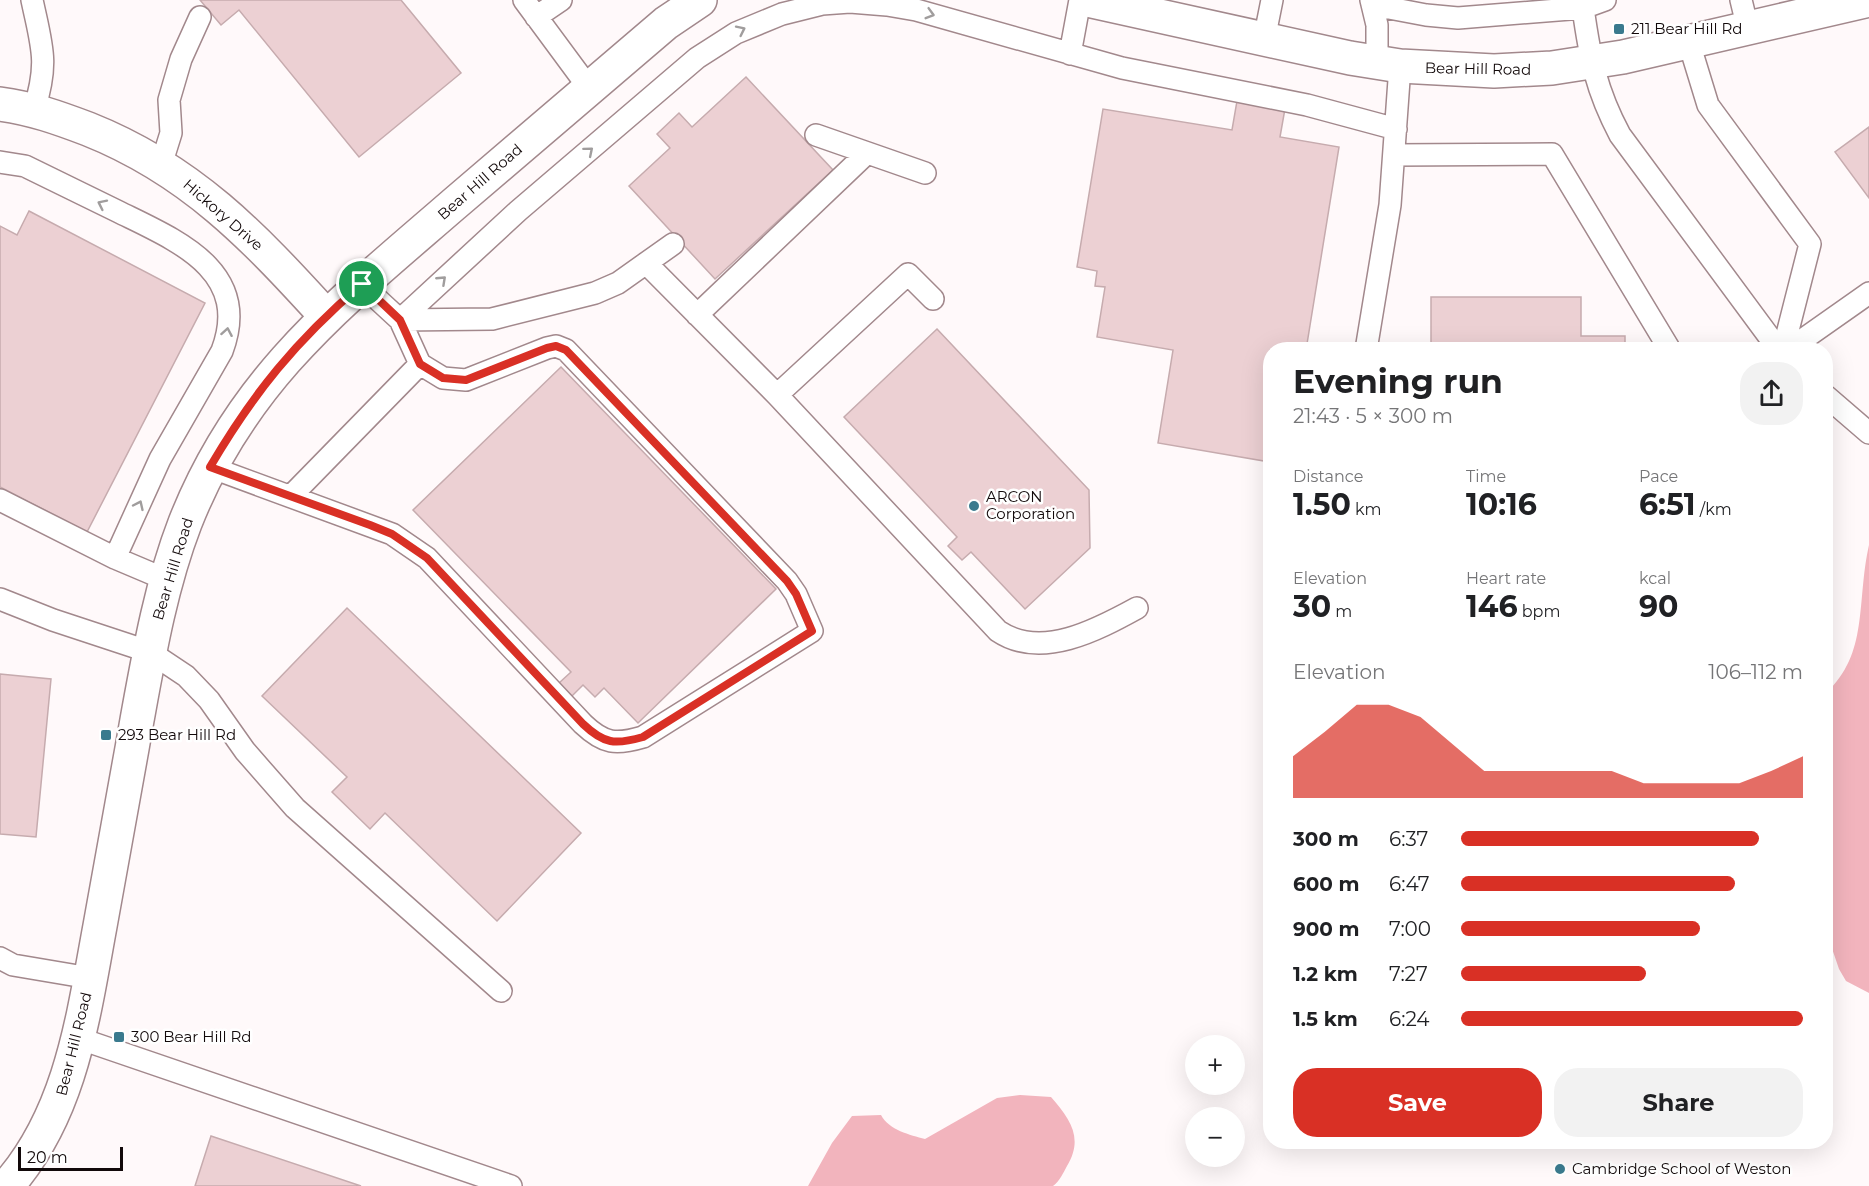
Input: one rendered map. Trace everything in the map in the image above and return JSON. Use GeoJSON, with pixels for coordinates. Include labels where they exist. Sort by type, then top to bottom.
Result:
{"type":"FeatureCollection","features":[{"type":"Feature","properties":{"kind":"street","name":"Bear Hill Road"},"geometry":{"type":"LineString","coordinates":[[7,1186],[29,1159],[50,1124],[65,1086],[78,1038],[90,978],[150,652],[167,580],[185,525],[210,467],[270,375],[326,316],[589,88],[666,23],[700,0]]}},
{"type":"Feature","properties":{"kind":"street","name":"Bear Hill Road"},"geometry":{"type":"LineString","coordinates":[[1087,0],[1124,4],[1264,40],[1388,65],[1512,71],[1591,63],[1689,43],[1745,14],[1869,0]]}},
{"type":"Feature","properties":{"kind":"street","name":"Hickory Drive"},"geometry":{"type":"LineString","coordinates":[[1,106],[34,110],[98,133],[161,165],[210,200],[237,223],[326,316]]}},
{"type":"Feature","properties":{"kind":"lane"},"geometry":{"type":"LineString","coordinates":[[32,0],[45,62],[42,84],[34,110]]}},
{"type":"Feature","properties":{"kind":"lane"},"geometry":{"type":"LineString","coordinates":[[561,0],[530,8],[589,88]]}},
{"type":"Feature","properties":{"kind":"lane"},"geometry":{"type":"LineString","coordinates":[[1070,54],[1080,0]]}},
{"type":"Feature","properties":{"kind":"lane"},"geometry":{"type":"LineString","coordinates":[[1264,40],[1272,0]]}},
{"type":"Feature","properties":{"kind":"lane"},"geometry":{"type":"LineString","coordinates":[[1367,342],[1389,211],[1396,129],[1388,65],[1372,2],[1426,15],[1458,18],[1583,8],[1605,0]]}},
{"type":"Feature","properties":{"kind":"lane"},"geometry":{"type":"LineString","coordinates":[[400,320],[518,211],[679,73],[720,41],[760,21],[822,4],[850,2],[916,10],[1122,68],[1307,105],[1396,129]]}},
{"type":"Feature","properties":{"kind":"lane"},"geometry":{"type":"LineString","coordinates":[[1583,8],[1591,63],[1602,99],[1620,135],[1775,342]]}},
{"type":"Feature","properties":{"kind":"lane"},"geometry":{"type":"LineString","coordinates":[[161,165],[171,133],[169,100],[181,59],[200,17]]}},
{"type":"Feature","properties":{"kind":"lane"},"geometry":{"type":"LineString","coordinates":[[1689,43],[1708,105],[1810,244],[1783,342]]}},
{"type":"Feature","properties":{"kind":"lane"},"geometry":{"type":"LineString","coordinates":[[816,135],[925,173]]}},
{"type":"Feature","properties":{"kind":"lane"},"geometry":{"type":"LineString","coordinates":[[697,315],[867,153]]}},
{"type":"Feature","properties":{"kind":"lane"},"geometry":{"type":"LineString","coordinates":[[1394,155],[1552,154],[1665,342]]}},
{"type":"Feature","properties":{"kind":"lane"},"geometry":{"type":"LineString","coordinates":[[0,162],[25,166],[176,240],[202,260],[213,272],[225,291],[229,304],[227,339],[222,351],[160,459],[115,558]]}},
{"type":"Feature","properties":{"kind":"lane"},"geometry":{"type":"LineString","coordinates":[[400,320],[473,320],[512,315],[607,289],[673,244]]}},
{"type":"Feature","properties":{"kind":"lane"},"geometry":{"type":"LineString","coordinates":[[646,263],[777,395],[998,631],[1008,638],[1027,643],[1048,643],[1108,624],[1137,608]]}},
{"type":"Feature","properties":{"kind":"lane"},"geometry":{"type":"LineString","coordinates":[[777,395],[908,274],[933,299]]}},
{"type":"Feature","properties":{"kind":"lane"},"geometry":{"type":"LineString","coordinates":[[210,467],[392,534],[427,558],[583,724],[596,736],[608,741],[625,742],[643,737],[812,631],[796,594],[787,581],[566,350],[556,346],[547,348],[466,380],[443,378],[420,364],[400,320],[362,284]]}},
{"type":"Feature","properties":{"kind":"lane"},"geometry":{"type":"LineString","coordinates":[[1799,342],[1869,293]]}},
{"type":"Feature","properties":{"kind":"lane"},"geometry":{"type":"LineString","coordinates":[[291,496],[420,364]]}},
{"type":"Feature","properties":{"kind":"lane"},"geometry":{"type":"LineString","coordinates":[[1833,402],[1869,433]]}},
{"type":"Feature","properties":{"kind":"lane"},"geometry":{"type":"LineString","coordinates":[[0,500],[115,558],[167,580]]}},
{"type":"Feature","properties":{"kind":"lane"},"geometry":{"type":"LineString","coordinates":[[0,599],[54,620],[150,652],[171,665],[199,688],[251,758],[295,808],[501,990]]}},
{"type":"Feature","properties":{"kind":"lane"},"geometry":{"type":"LineString","coordinates":[[0,958],[13,965],[90,978]]}},
{"type":"Feature","properties":{"kind":"lane"},"geometry":{"type":"LineString","coordinates":[[78,1038],[511,1186]]}},
{"type":"Feature","properties":{"kind":"shaded area"},"geometry":{"type":"Polygon","coordinates":[[[1869,545],[1869,993],[1846,981],[1833,951],[1833,686],[1840,678],[1855,644],[1869,545]]]}},
{"type":"Feature","properties":{"kind":"shaded area"},"geometry":{"type":"Polygon","coordinates":[[[1020,1095],[1051,1097],[1064,1113],[1072,1129],[1074,1146],[1072,1156],[1058,1182],[1053,1186],[808,1186],[832,1143],[852,1116],[881,1115],[894,1128],[925,1139],[997,1098],[1020,1095]]]}},
{"type":"Feature","properties":{"kind":"building"},"geometry":{"type":"Polygon","coordinates":[[[200,0],[401,0],[461,73],[359,157],[239,10],[221,25],[200,0]]]}},
{"type":"Feature","properties":{"kind":"building"},"geometry":{"type":"Polygon","coordinates":[[[746,77],[833,170],[715,279],[629,186],[670,148],[657,134],[679,113],[692,127],[746,77]]]}},
{"type":"Feature","properties":{"kind":"building"},"geometry":{"type":"Polygon","coordinates":[[[1238,95],[1286,103],[1280,137],[1339,147],[1307,342],[1263,342],[1263,461],[1158,443],[1173,350],[1097,337],[1105,287],[1095,286],[1097,271],[1077,267],[1103,109],[1232,130],[1238,95]]]}},
{"type":"Feature","properties":{"kind":"building"},"geometry":{"type":"Polygon","coordinates":[[[1869,127],[1869,198],[1835,152],[1869,127]]]}},
{"type":"Feature","properties":{"kind":"building"},"geometry":{"type":"Polygon","coordinates":[[[29,211],[205,303],[87,532],[0,487],[0,226],[17,235],[29,211]]]}},
{"type":"Feature","properties":{"kind":"building"},"geometry":{"type":"Polygon","coordinates":[[[1431,297],[1581,297],[1581,336],[1625,336],[1625,342],[1431,342],[1431,297]]]}},
{"type":"Feature","properties":{"kind":"building"},"geometry":{"type":"Polygon","coordinates":[[[937,329],[1089,490],[1090,548],[1025,609],[971,552],[962,560],[948,546],[957,537],[844,417],[937,329]]]}},
{"type":"Feature","properties":{"kind":"building"},"geometry":{"type":"Polygon","coordinates":[[[561,367],[776,589],[638,723],[604,688],[595,697],[583,685],[571,697],[559,683],[571,672],[413,510],[561,367]]]}},
{"type":"Feature","properties":{"kind":"building"},"geometry":{"type":"Polygon","coordinates":[[[347,608],[581,833],[497,921],[385,813],[370,829],[332,792],[347,777],[262,696],[347,608]]]}},
{"type":"Feature","properties":{"kind":"building"},"geometry":{"type":"Polygon","coordinates":[[[0,674],[51,679],[36,837],[0,834],[0,674]]]}},
{"type":"Feature","properties":{"kind":"building"},"geometry":{"type":"Polygon","coordinates":[[[211,1136],[361,1186],[195,1186],[211,1136]]]}},
{"type":"Feature","properties":{"kind":"place","name":"211 Bear Hill Rd"},"geometry":{"type":"Point","coordinates":[1619,29]}},
{"type":"Feature","properties":{"kind":"place","name":"ARCON Corporation"},"geometry":{"type":"Point","coordinates":[974,506]}},
{"type":"Feature","properties":{"kind":"place","name":"293 Bear Hill Rd"},"geometry":{"type":"Point","coordinates":[106,735]}},
{"type":"Feature","properties":{"kind":"place","name":"300 Bear Hill Rd"},"geometry":{"type":"Point","coordinates":[119,1037]}},
{"type":"Feature","properties":{"kind":"place","name":"Cambridge School of Weston"},"geometry":{"type":"Point","coordinates":[1560,1169]}},
{"type":"Feature","properties":{"kind":"route"},"geometry":{"type":"LineString","coordinates":[[362,284],[400,320],[420,364],[443,378],[455,381],[466,380],[547,348],[556,346],[566,350],[787,581],[796,594],[812,631],[643,737],[625,742],[608,741],[596,736],[583,724],[427,558],[408,544],[370,525],[210,467],[270,375],[326,316],[362,284]]}}]}
